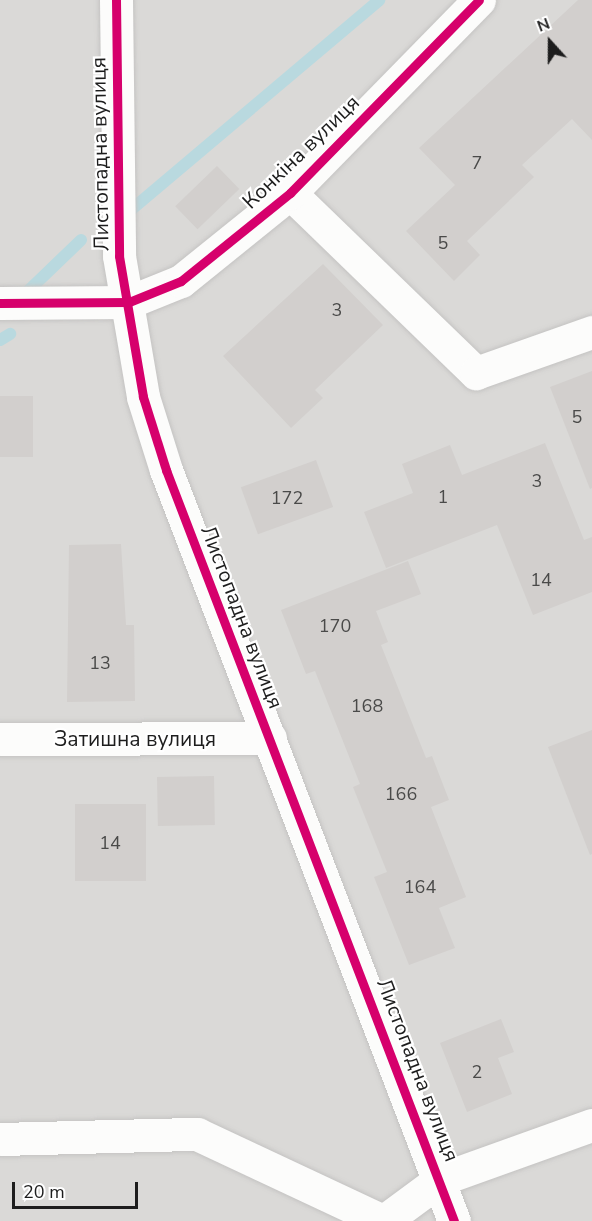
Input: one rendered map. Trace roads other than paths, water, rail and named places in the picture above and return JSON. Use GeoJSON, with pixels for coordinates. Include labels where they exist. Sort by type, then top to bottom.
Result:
{"type":"FeatureCollection","features":[{"type":"Feature","properties":{"kind":"street","name":"Листопадна вулиця"},"geometry":{"type":"LineString","coordinates":[[116,0],[119,256],[129,302],[143,397],[166,470],[441,1179],[454,1221]]}},
{"type":"Feature","properties":{"kind":"street","name":"Конкіна вулиця"},"geometry":{"type":"LineString","coordinates":[[129,302],[181,281],[290,193],[479,0]]}},
{"type":"Feature","properties":{"kind":"street"},"geometry":{"type":"LineString","coordinates":[[290,193],[476,373],[592,332]]}},
{"type":"Feature","properties":{"kind":"street"},"geometry":{"type":"LineString","coordinates":[[0,303],[129,302]]}},
{"type":"Feature","properties":{"kind":"street","name":"Затишна вулиця"},"geometry":{"type":"LineString","coordinates":[[0,739],[270,738]]}},
{"type":"Feature","properties":{"kind":"street"},"geometry":{"type":"LineString","coordinates":[[0,1139],[197,1134],[384,1221],[441,1179],[592,1125]]}},
{"type":"Feature","properties":{"kind":"waterway"},"geometry":{"type":"LineString","coordinates":[[125,215],[379,0]]}},
{"type":"Feature","properties":{"kind":"waterway"},"geometry":{"type":"LineString","coordinates":[[27,292],[81,240]]}},
{"type":"Feature","properties":{"kind":"waterway"},"geometry":{"type":"LineString","coordinates":[[0,340],[10,334]]}}]}
